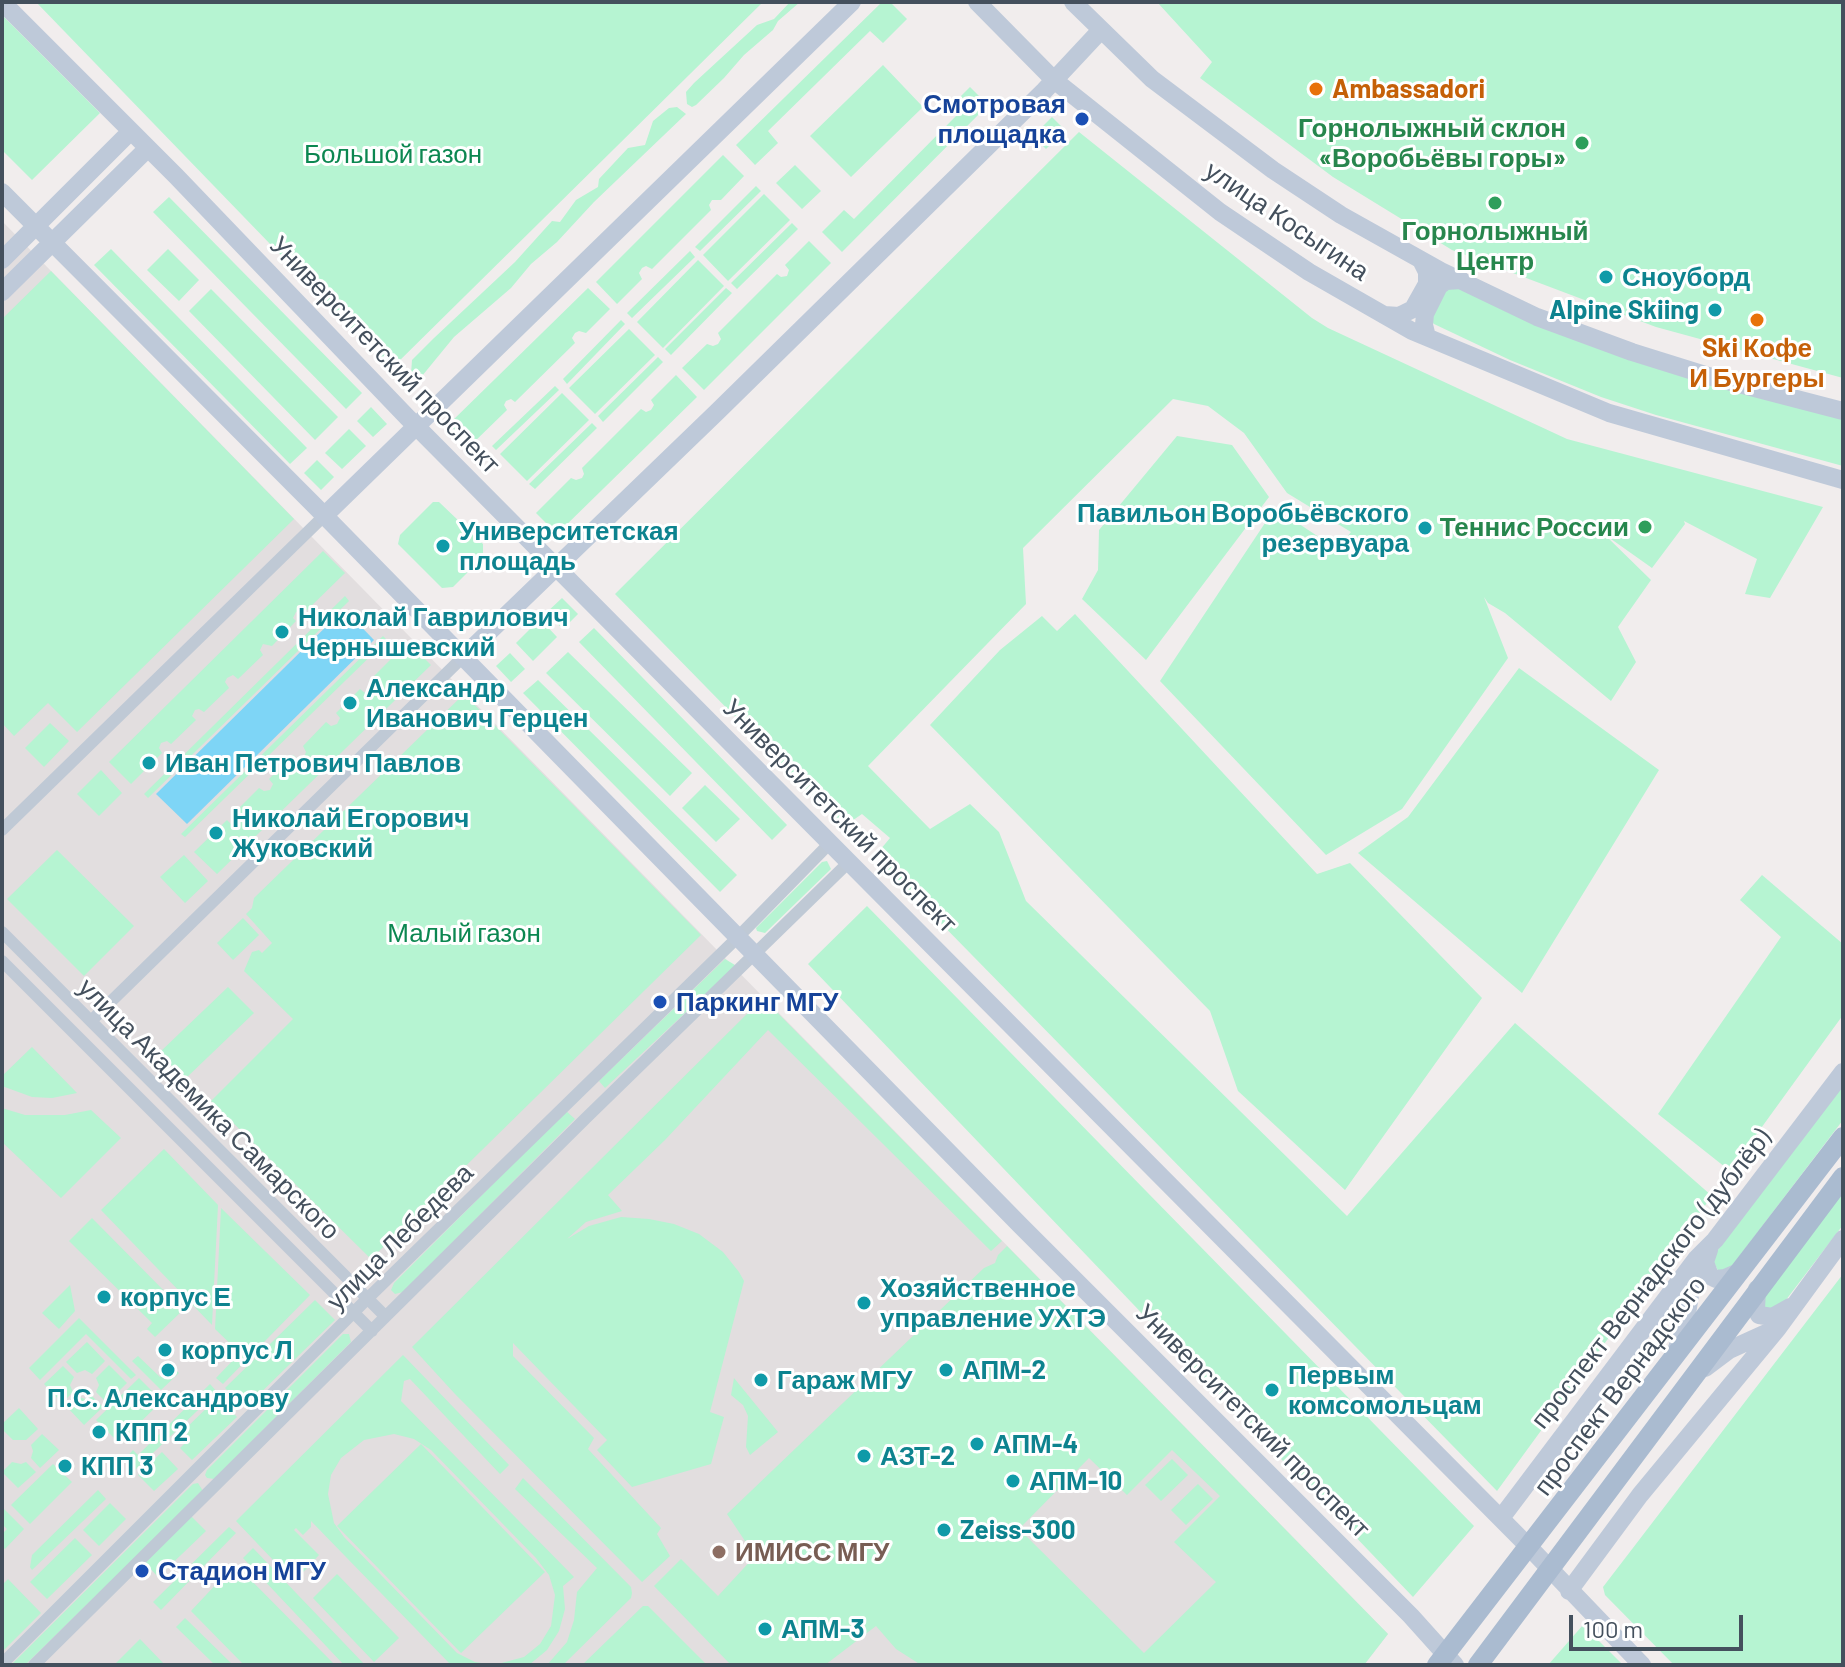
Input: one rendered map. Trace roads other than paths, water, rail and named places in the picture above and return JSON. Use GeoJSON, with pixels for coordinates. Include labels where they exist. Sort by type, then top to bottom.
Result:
{"type":"FeatureCollection","features":[{"type":"Feature","properties":{"kind":"main road","name":"Университетский проспект"},"geometry":{"type":"LineString","coordinates":[[2,2],[148,148],[416,426],[1501,1518],[1642,1665]]}},
{"type":"Feature","properties":{"kind":"main road"},"geometry":{"type":"LineString","coordinates":[[324,516],[852,2]]}},
{"type":"Feature","properties":{"kind":"main road","name":"улица Косыгина"},"geometry":{"type":"LineString","coordinates":[[977,2],[1054,80],[1220,212],[1309,272],[1384,315],[1427,337],[1609,413],[1843,480]]}},
{"type":"Feature","properties":{"kind":"main road","name":"улица Косыгина"},"geometry":{"type":"LineString","coordinates":[[1073,2],[1152,79],[1273,170],[1341,215],[1421,260],[1537,317],[1632,352],[1712,377],[1843,411]]}},
{"type":"Feature","properties":{"kind":"main road"},"geometry":{"type":"LineString","coordinates":[[463,657],[571,556],[1101,30]]}},
{"type":"Feature","properties":{"kind":"main road"},"geometry":{"type":"LineString","coordinates":[[2,260],[131,131]]}},
{"type":"Feature","properties":{"kind":"main road"},"geometry":{"type":"LineString","coordinates":[[2,292],[148,148]]}},
{"type":"Feature","properties":{"kind":"main road","name":"Университетский проспект"},"geometry":{"type":"LineString","coordinates":[[2,192],[1411,1616],[1446,1661]]}},
{"type":"Feature","properties":{"kind":"main road"},"geometry":{"type":"LineString","coordinates":[[1384,315],[1399,316],[1413,309],[1427,284],[1427,272],[1421,260]]}},
{"type":"Feature","properties":{"kind":"main road"},"geometry":{"type":"LineString","coordinates":[[1427,337],[1425,314],[1439,286],[1446,281],[1461,280]]}},
{"type":"Feature","properties":{"kind":"main road","name":"проспект Вернадского (дублёр)"},"geometry":{"type":"LineString","coordinates":[[1501,1518],[1697,1258],[1715,1240],[1843,1072]]}},
{"type":"Feature","properties":{"kind":"main road","name":"проспект Вернадского"},"geometry":{"type":"LineString","coordinates":[[1446,1661],[1529,1547],[1843,1137]]}},
{"type":"Feature","properties":{"kind":"main road","name":"проспект Вернадского"},"geometry":{"type":"LineString","coordinates":[[1478,1665],[1843,1177]]}},
{"type":"Feature","properties":{"kind":"main road"},"geometry":{"type":"LineString","coordinates":[[1569,1591],[1640,1495],[1778,1328],[1843,1239]]}},
{"type":"Feature","properties":{"kind":"main road"},"geometry":{"type":"LineString","coordinates":[[1715,1240],[1705,1262],[1710,1276],[1725,1278],[1741,1271]]}},
{"type":"Feature","properties":{"kind":"main road"},"geometry":{"type":"LineString","coordinates":[[1669,1365],[1685,1326],[1697,1258]]}},
{"type":"Feature","properties":{"kind":"main road"},"geometry":{"type":"LineString","coordinates":[[1649,1322],[1711,1291],[1741,1271]]}},
{"type":"Feature","properties":{"kind":"main road"},"geometry":{"type":"LineString","coordinates":[[1757,1289],[1756,1309],[1759,1315],[1772,1317],[1795,1303]]}},
{"type":"Feature","properties":{"kind":"main road"},"geometry":{"type":"LineString","coordinates":[[1693,1377],[1729,1350],[1778,1328]]}},
{"type":"Feature","properties":{"kind":"main road"},"geometry":{"type":"LineString","coordinates":[[1637,1451],[1640,1495]]}},
{"type":"Feature","properties":{"kind":"street"},"geometry":{"type":"LineString","coordinates":[[2,830],[324,516]]}},
{"type":"Feature","properties":{"kind":"street"},"geometry":{"type":"LineString","coordinates":[[91,1021],[463,657]]}},
{"type":"Feature","properties":{"kind":"street","name":"улица Лебедева"},"geometry":{"type":"LineString","coordinates":[[2,1664],[830,843]]}},
{"type":"Feature","properties":{"kind":"street","name":"улица Лебедева"},"geometry":{"type":"LineString","coordinates":[[34,1665],[849,862]]}},
{"type":"Feature","properties":{"kind":"street","name":"улица Академика Самарского"},"geometry":{"type":"LineString","coordinates":[[2,932],[385,1316]]}},
{"type":"Feature","properties":{"kind":"street","name":"улица Академика Самарского"},"geometry":{"type":"LineString","coordinates":[[2,961],[372,1331]]}},
{"type":"Feature","properties":{"kind":"street"},"geometry":{"type":"LineString","coordinates":[[585,1086],[586,1100],[600,1104]]}},
{"type":"Feature","properties":{"kind":"street"},"geometry":{"type":"LineString","coordinates":[[195,1472],[211,1489]]}},
{"type":"Feature","properties":{"kind":"water"},"geometry":{"type":"Polygon","coordinates":[[[344,609],[374,640],[187,824],[156,794],[344,609]]]}},
{"type":"Feature","properties":{"kind":"place","name":"Ambassadori"},"geometry":{"type":"Point","coordinates":[1316,89]}},
{"type":"Feature","properties":{"kind":"place","name":"Смотровая площадка"},"geometry":{"type":"Point","coordinates":[1082,119]}},
{"type":"Feature","properties":{"kind":"place","name":"Горнолыжный склон «Воробьёвы горы»"},"geometry":{"type":"Point","coordinates":[1582,143]}},
{"type":"Feature","properties":{"kind":"place","name":"Горнолыжный Центр"},"geometry":{"type":"Point","coordinates":[1495,203]}},
{"type":"Feature","properties":{"kind":"place","name":"Сноуборд"},"geometry":{"type":"Point","coordinates":[1606,277]}},
{"type":"Feature","properties":{"kind":"place","name":"Alpine Skiing"},"geometry":{"type":"Point","coordinates":[1715,310]}},
{"type":"Feature","properties":{"kind":"place","name":"Ski Кофе И Бургеры"},"geometry":{"type":"Point","coordinates":[1757,320]}},
{"type":"Feature","properties":{"kind":"place","name":"Теннис России"},"geometry":{"type":"Point","coordinates":[1645,527]}},
{"type":"Feature","properties":{"kind":"place","name":"Павильон Воробьёвского резервуара"},"geometry":{"type":"Point","coordinates":[1425,528]}},
{"type":"Feature","properties":{"kind":"place","name":"Университетская площадь"},"geometry":{"type":"Point","coordinates":[443,546]}},
{"type":"Feature","properties":{"kind":"place","name":"Николай Гаврилович Чернышевский"},"geometry":{"type":"Point","coordinates":[282,632]}},
{"type":"Feature","properties":{"kind":"place","name":"Александр Иванович Герцен"},"geometry":{"type":"Point","coordinates":[350,703]}},
{"type":"Feature","properties":{"kind":"place","name":"Иван Петрович Павлов"},"geometry":{"type":"Point","coordinates":[149,763]}},
{"type":"Feature","properties":{"kind":"place","name":"Николай Егорович Жуковский"},"geometry":{"type":"Point","coordinates":[216,833]}},
{"type":"Feature","properties":{"kind":"place","name":"Паркинг МГУ"},"geometry":{"type":"Point","coordinates":[660,1002]}},
{"type":"Feature","properties":{"kind":"place","name":"корпус Е"},"geometry":{"type":"Point","coordinates":[104,1297]}},
{"type":"Feature","properties":{"kind":"place","name":"Хозяйственное управление УХТЭ"},"geometry":{"type":"Point","coordinates":[864,1303]}},
{"type":"Feature","properties":{"kind":"place","name":"корпус Л"},"geometry":{"type":"Point","coordinates":[165,1350]}},
{"type":"Feature","properties":{"kind":"place","name":"П.С. Александрову"},"geometry":{"type":"Point","coordinates":[168,1370]}},
{"type":"Feature","properties":{"kind":"place","name":"АПМ-2"},"geometry":{"type":"Point","coordinates":[946,1370]}},
{"type":"Feature","properties":{"kind":"place","name":"Гараж МГУ"},"geometry":{"type":"Point","coordinates":[761,1380]}},
{"type":"Feature","properties":{"kind":"place","name":"Первым комсомольцам"},"geometry":{"type":"Point","coordinates":[1272,1390]}},
{"type":"Feature","properties":{"kind":"place","name":"КПП 2"},"geometry":{"type":"Point","coordinates":[99,1432]}},
{"type":"Feature","properties":{"kind":"place","name":"АПМ-4"},"geometry":{"type":"Point","coordinates":[977,1444]}},
{"type":"Feature","properties":{"kind":"place","name":"АЗТ-2"},"geometry":{"type":"Point","coordinates":[864,1456]}},
{"type":"Feature","properties":{"kind":"place","name":"КПП 3"},"geometry":{"type":"Point","coordinates":[65,1466]}},
{"type":"Feature","properties":{"kind":"place","name":"АПМ-10"},"geometry":{"type":"Point","coordinates":[1013,1481]}},
{"type":"Feature","properties":{"kind":"place","name":"Zeiss-300"},"geometry":{"type":"Point","coordinates":[944,1530]}},
{"type":"Feature","properties":{"kind":"place","name":"ИМИСС МГУ"},"geometry":{"type":"Point","coordinates":[719,1552]}},
{"type":"Feature","properties":{"kind":"place","name":"Стадион МГУ"},"geometry":{"type":"Point","coordinates":[142,1571]}},
{"type":"Feature","properties":{"kind":"place","name":"АПМ-3"},"geometry":{"type":"Point","coordinates":[765,1629]}},
{"type":"Feature","properties":{"kind":"park label","name":"Большой газон"},"geometry":{"type":"Point","coordinates":[393,154]}},
{"type":"Feature","properties":{"kind":"park label","name":"Малый газон"},"geometry":{"type":"Point","coordinates":[464,933]}}]}
